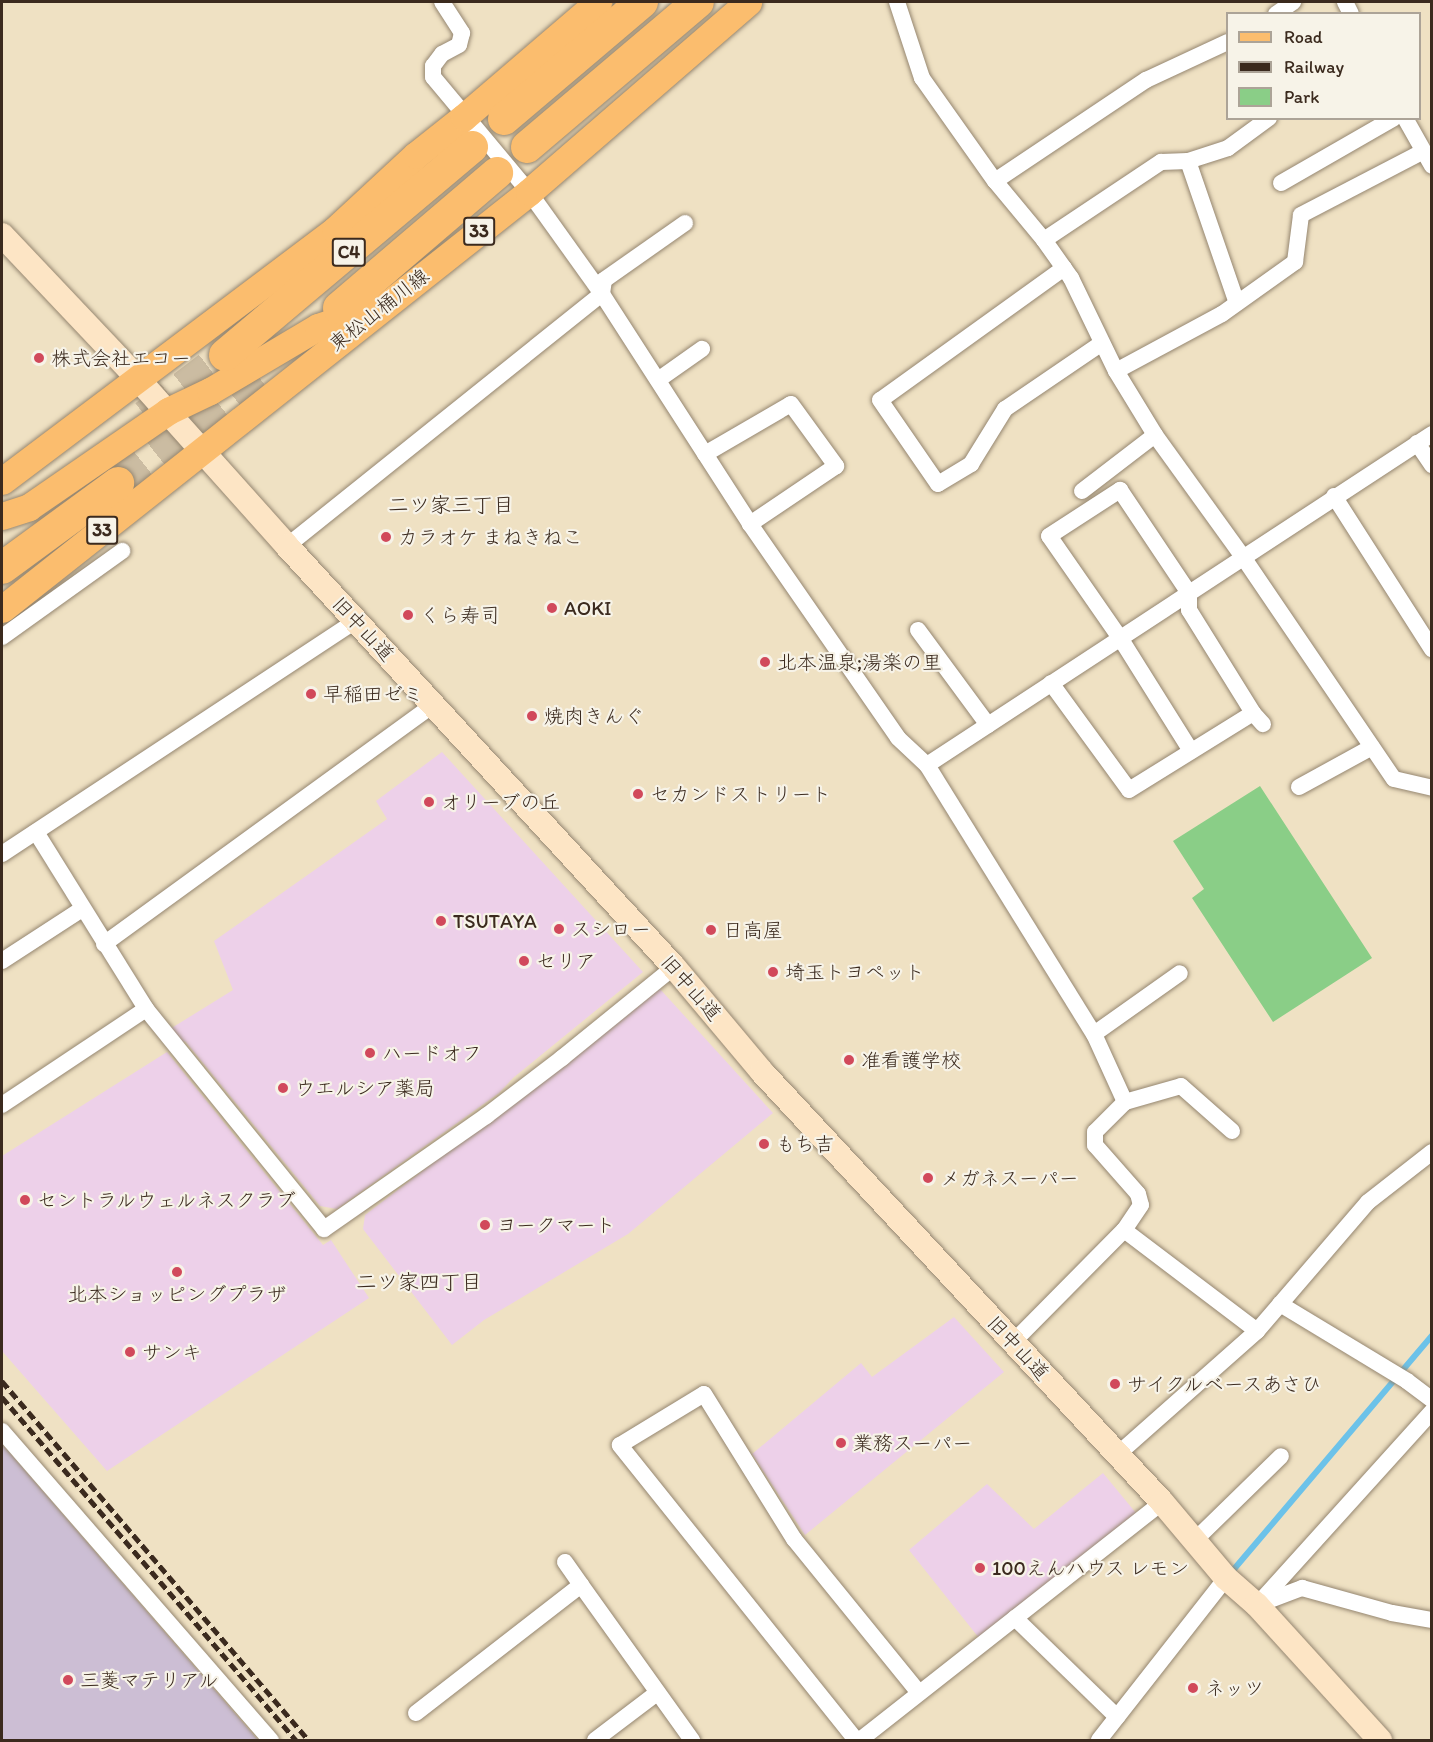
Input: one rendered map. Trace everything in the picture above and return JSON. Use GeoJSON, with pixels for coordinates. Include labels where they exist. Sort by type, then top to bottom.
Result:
{"type":"FeatureCollection","features":[{"type":"Feature","properties":{"kind":"highway"},"geometry":{"type":"LineString","coordinates":[[504,119],[592,41],[642,2]]}},
{"type":"Feature","properties":{"kind":"highway"},"geometry":{"type":"LineString","coordinates":[[527,147],[698,2]]}},
{"type":"Feature","properties":{"kind":"highway","name":"C4"},"geometry":{"type":"LineString","coordinates":[[225,356],[472,147]]}},
{"type":"Feature","properties":{"kind":"highway","name":"C4"},"geometry":{"type":"LineString","coordinates":[[339,308],[496,173]]}},
{"type":"Feature","properties":{"kind":"highway"},"geometry":{"type":"LineString","coordinates":[[2,568],[118,483]]}},
{"type":"Feature","properties":{"kind":"main road"},"geometry":{"type":"LineString","coordinates":[[3,477],[335,230],[416,155],[464,117],[598,2]]}},
{"type":"Feature","properties":{"kind":"main road","name":"東松山桶川線"},"geometry":{"type":"LineString","coordinates":[[2,609],[34,599],[202,450],[529,192],[748,2]]}},
{"type":"Feature","properties":{"kind":"main road","name":"旧中山道"},"geometry":{"type":"LineString","coordinates":[[2,235],[168,411],[287,546],[674,967],[762,1072],[1162,1502],[1226,1578],[1257,1605],[1380,1740]]}},
{"type":"Feature","properties":{"kind":"main road","name":"33"},"geometry":{"type":"LineString","coordinates":[[2,516],[29,507],[168,411],[210,391],[318,327],[389,302]]}},
{"type":"Feature","properties":{"kind":"street"},"geometry":{"type":"LineString","coordinates":[[441,2],[462,33],[459,45],[442,54],[433,66],[433,77],[464,117],[529,192],[602,294],[750,524],[898,738],[927,765],[1094,1034],[1125,1102]]}},
{"type":"Feature","properties":{"kind":"street"},"geometry":{"type":"LineString","coordinates":[[897,2],[922,78],[995,181],[1064,268],[1116,371],[1155,435],[1243,557],[1394,779],[1431,788]]}},
{"type":"Feature","properties":{"kind":"street"},"geometry":{"type":"LineString","coordinates":[[995,181],[1146,80],[1226,42]]}},
{"type":"Feature","properties":{"kind":"street"},"geometry":{"type":"LineString","coordinates":[[1044,240],[1161,162],[1188,161],[1228,148],[1266,120]]}},
{"type":"Feature","properties":{"kind":"street"},"geometry":{"type":"LineString","coordinates":[[1281,183],[1391,120]]}},
{"type":"Feature","properties":{"kind":"street"},"geometry":{"type":"LineString","coordinates":[[1116,371],[1238,303],[1295,262],[1301,215],[1429,162],[1406,120]]}},
{"type":"Feature","properties":{"kind":"street"},"geometry":{"type":"LineString","coordinates":[[1188,161],[1238,303]]}},
{"type":"Feature","properties":{"kind":"street"},"geometry":{"type":"LineString","coordinates":[[287,546],[602,294],[604,280],[685,223]]}},
{"type":"Feature","properties":{"kind":"street"},"geometry":{"type":"LineString","coordinates":[[1064,268],[880,400],[938,484],[971,464],[1005,410],[1102,343]]}},
{"type":"Feature","properties":{"kind":"street"},"geometry":{"type":"LineString","coordinates":[[658,380],[702,349]]}},
{"type":"Feature","properties":{"kind":"street"},"geometry":{"type":"LineString","coordinates":[[705,454],[791,404],[836,466],[750,524]]}},
{"type":"Feature","properties":{"kind":"street"},"geometry":{"type":"LineString","coordinates":[[927,765],[1431,434]]}},
{"type":"Feature","properties":{"kind":"street"},"geometry":{"type":"LineString","coordinates":[[1082,491],[1155,435]]}},
{"type":"Feature","properties":{"kind":"street"},"geometry":{"type":"LineString","coordinates":[[1417,443],[1431,465]]}},
{"type":"Feature","properties":{"kind":"street"},"geometry":{"type":"LineString","coordinates":[[1052,683],[1129,790],[1191,751],[1258,718],[1189,610],[1189,592],[1120,490],[1049,536],[1120,638],[1191,751]]}},
{"type":"Feature","properties":{"kind":"street"},"geometry":{"type":"LineString","coordinates":[[1334,496],[1431,649]]}},
{"type":"Feature","properties":{"kind":"street"},"geometry":{"type":"LineString","coordinates":[[2,637],[34,599],[122,551]]}},
{"type":"Feature","properties":{"kind":"street"},"geometry":{"type":"LineString","coordinates":[[2,854],[357,621]]}},
{"type":"Feature","properties":{"kind":"street"},"geometry":{"type":"LineString","coordinates":[[918,630],[988,725]]}},
{"type":"Feature","properties":{"kind":"street"},"geometry":{"type":"LineString","coordinates":[[104,944],[434,705]]}},
{"type":"Feature","properties":{"kind":"street"},"geometry":{"type":"LineString","coordinates":[[1299,787],[1372,747]]}},
{"type":"Feature","properties":{"kind":"street"},"geometry":{"type":"LineString","coordinates":[[36,832],[146,1009],[324,1229],[486,1116],[674,967]]}},
{"type":"Feature","properties":{"kind":"street"},"geometry":{"type":"LineString","coordinates":[[2,961],[82,909]]}},
{"type":"Feature","properties":{"kind":"street"},"geometry":{"type":"LineString","coordinates":[[1094,1034],[1180,973]]}},
{"type":"Feature","properties":{"kind":"street"},"geometry":{"type":"LineString","coordinates":[[2,1105],[146,1009]]}},
{"type":"Feature","properties":{"kind":"street"},"geometry":{"type":"LineString","coordinates":[[1012,1342],[1125,1230],[1141,1205],[1138,1194],[1095,1145],[1095,1132],[1125,1102],[1181,1086],[1232,1131]]}},
{"type":"Feature","properties":{"kind":"street"},"geometry":{"type":"LineString","coordinates":[[1117,1455],[1257,1330],[1368,1202],[1431,1152]]}},
{"type":"Feature","properties":{"kind":"street"},"geometry":{"type":"LineString","coordinates":[[1125,1230],[1257,1330]]}},
{"type":"Feature","properties":{"kind":"street"},"geometry":{"type":"LineString","coordinates":[[1280,1304],[1407,1381],[1431,1400]]}},
{"type":"Feature","properties":{"kind":"street"},"geometry":{"type":"LineString","coordinates":[[919,1693],[794,1539],[704,1394],[620,1445],[866,1739],[919,1693],[1162,1502]]}},
{"type":"Feature","properties":{"kind":"street"},"geometry":{"type":"LineString","coordinates":[[1257,1605],[1431,1411]]}},
{"type":"Feature","properties":{"kind":"street"},"geometry":{"type":"LineString","coordinates":[[2,1431],[271,1740]]}},
{"type":"Feature","properties":{"kind":"street"},"geometry":{"type":"LineString","coordinates":[[1195,1540],[1281,1456]]}},
{"type":"Feature","properties":{"kind":"street"},"geometry":{"type":"LineString","coordinates":[[565,1562],[692,1740]]}},
{"type":"Feature","properties":{"kind":"street"},"geometry":{"type":"LineString","coordinates":[[1099,1740],[1226,1578]]}},
{"type":"Feature","properties":{"kind":"street"},"geometry":{"type":"LineString","coordinates":[[416,1713],[581,1585]]}},
{"type":"Feature","properties":{"kind":"street"},"geometry":{"type":"LineString","coordinates":[[1257,1605],[1302,1588],[1392,1613],[1431,1620]]}},
{"type":"Feature","properties":{"kind":"street"},"geometry":{"type":"LineString","coordinates":[[1015,1618],[1117,1717]]}},
{"type":"Feature","properties":{"kind":"street"},"geometry":{"type":"LineString","coordinates":[[595,1740],[657,1693]]}},
{"type":"Feature","properties":{"kind":"shaded area"},"geometry":{"type":"Polygon","coordinates":[[[442,752],[643,972],[513,1078],[499,1093],[337,1209],[320,1206],[185,1041],[182,1043],[170,1029],[233,990],[214,941],[387,819],[376,801],[442,752]]]}},
{"type":"Feature","properties":{"kind":"shaded area"},"geometry":{"type":"Polygon","coordinates":[[[660,989],[773,1113],[628,1234],[484,1320],[452,1345],[363,1229],[365,1215],[660,989]]]}},
{"type":"Feature","properties":{"kind":"shaded area","name":"北本ショッピングプラザ"},"geometry":{"type":"Polygon","coordinates":[[[167,1052],[323,1245],[331,1240],[369,1298],[107,1471],[2,1351],[2,1156],[167,1052]]]}},
{"type":"Feature","properties":{"kind":"shaded area"},"geometry":{"type":"Polygon","coordinates":[[[954,1317],[1004,1372],[805,1535],[752,1454],[861,1363],[872,1377],[954,1317]]]}},
{"type":"Feature","properties":{"kind":"shaded area"},"geometry":{"type":"Polygon","coordinates":[[[2,1444],[258,1740],[2,1740],[2,1444]]]}},
{"type":"Feature","properties":{"kind":"shaded area"},"geometry":{"type":"Polygon","coordinates":[[[1103,1473],[1136,1513],[979,1638],[909,1550],[987,1484],[1034,1529],[1103,1473]]]}},
{"type":"Feature","properties":{"kind":"green space"},"geometry":{"type":"Polygon","coordinates":[[[1260,786],[1372,958],[1273,1022],[1192,898],[1204,889],[1173,841],[1260,786]]]}},
{"type":"Feature","properties":{"kind":"waterway"},"geometry":{"type":"LineString","coordinates":[[1229,1575],[1432,1336]]}},
{"type":"Feature","properties":{"kind":"tunnel"},"geometry":{"type":"LineString","coordinates":[[145,416],[225,355]]}},
{"type":"Feature","properties":{"kind":"tunnel"},"geometry":{"type":"LineString","coordinates":[[118,483],[261,370]]}},
{"type":"Feature","properties":{"kind":"railway"},"geometry":{"type":"LineString","coordinates":[[2,1381],[309,1740]]}},
{"type":"Feature","properties":{"kind":"railway"},"geometry":{"type":"LineString","coordinates":[[2,1397],[296,1740]]}},
{"type":"Feature","properties":{"kind":"place","name":"株式会社エコー"},"geometry":{"type":"Point","coordinates":[39,358]}},
{"type":"Feature","properties":{"kind":"place","name":"カラオケ まねきねこ"},"geometry":{"type":"Point","coordinates":[386,537]}},
{"type":"Feature","properties":{"kind":"place","name":"AOKI"},"geometry":{"type":"Point","coordinates":[552,608]}},
{"type":"Feature","properties":{"kind":"place","name":"くら寿司"},"geometry":{"type":"Point","coordinates":[408,615]}},
{"type":"Feature","properties":{"kind":"place","name":"北本温泉;湯楽の里"},"geometry":{"type":"Point","coordinates":[765,662]}},
{"type":"Feature","properties":{"kind":"place","name":"早稲田ゼミ"},"geometry":{"type":"Point","coordinates":[311,694]}},
{"type":"Feature","properties":{"kind":"place","name":"焼肉きんぐ"},"geometry":{"type":"Point","coordinates":[532,716]}},
{"type":"Feature","properties":{"kind":"place","name":"セカンドストリート"},"geometry":{"type":"Point","coordinates":[638,794]}},
{"type":"Feature","properties":{"kind":"place","name":"オリーブの丘"},"geometry":{"type":"Point","coordinates":[429,802]}},
{"type":"Feature","properties":{"kind":"place","name":"TSUTAYA"},"geometry":{"type":"Point","coordinates":[441,921]}},
{"type":"Feature","properties":{"kind":"place","name":"スシロー"},"geometry":{"type":"Point","coordinates":[559,929]}},
{"type":"Feature","properties":{"kind":"place","name":"日高屋"},"geometry":{"type":"Point","coordinates":[711,930]}},
{"type":"Feature","properties":{"kind":"place","name":"セリア"},"geometry":{"type":"Point","coordinates":[524,961]}},
{"type":"Feature","properties":{"kind":"place","name":"埼玉トヨペット"},"geometry":{"type":"Point","coordinates":[773,972]}},
{"type":"Feature","properties":{"kind":"place","name":"ハードオフ"},"geometry":{"type":"Point","coordinates":[370,1053]}},
{"type":"Feature","properties":{"kind":"place","name":"准看護学校"},"geometry":{"type":"Point","coordinates":[849,1060]}},
{"type":"Feature","properties":{"kind":"place","name":"ウエルシア薬局"},"geometry":{"type":"Point","coordinates":[283,1088]}},
{"type":"Feature","properties":{"kind":"place","name":"もち吉"},"geometry":{"type":"Point","coordinates":[764,1144]}},
{"type":"Feature","properties":{"kind":"place","name":"メガネスーパー"},"geometry":{"type":"Point","coordinates":[928,1178]}},
{"type":"Feature","properties":{"kind":"place","name":"セントラルウェルネスクラブ"},"geometry":{"type":"Point","coordinates":[25,1200]}},
{"type":"Feature","properties":{"kind":"place","name":"ヨークマート"},"geometry":{"type":"Point","coordinates":[485,1225]}},
{"type":"Feature","properties":{"kind":"place","name":"北本ショッピングプラザ"},"geometry":{"type":"Point","coordinates":[177,1272]}},
{"type":"Feature","properties":{"kind":"place","name":"サンキ"},"geometry":{"type":"Point","coordinates":[130,1352]}},
{"type":"Feature","properties":{"kind":"place","name":"サイクルベースあさひ"},"geometry":{"type":"Point","coordinates":[1115,1384]}},
{"type":"Feature","properties":{"kind":"place","name":"業務スーパー"},"geometry":{"type":"Point","coordinates":[841,1443]}},
{"type":"Feature","properties":{"kind":"place","name":"100えんハウス レモン"},"geometry":{"type":"Point","coordinates":[980,1568]}},
{"type":"Feature","properties":{"kind":"place","name":"三菱マテリアル"},"geometry":{"type":"Point","coordinates":[68,1680]}},
{"type":"Feature","properties":{"kind":"place","name":"ネッツ"},"geometry":{"type":"Point","coordinates":[1193,1688]}},
{"type":"Feature","properties":{"kind":"district","name":"二ツ家三丁目"},"geometry":{"type":"Point","coordinates":[451,505]}},
{"type":"Feature","properties":{"kind":"district","name":"二ツ家四丁目"},"geometry":{"type":"Point","coordinates":[419,1282]}}]}
